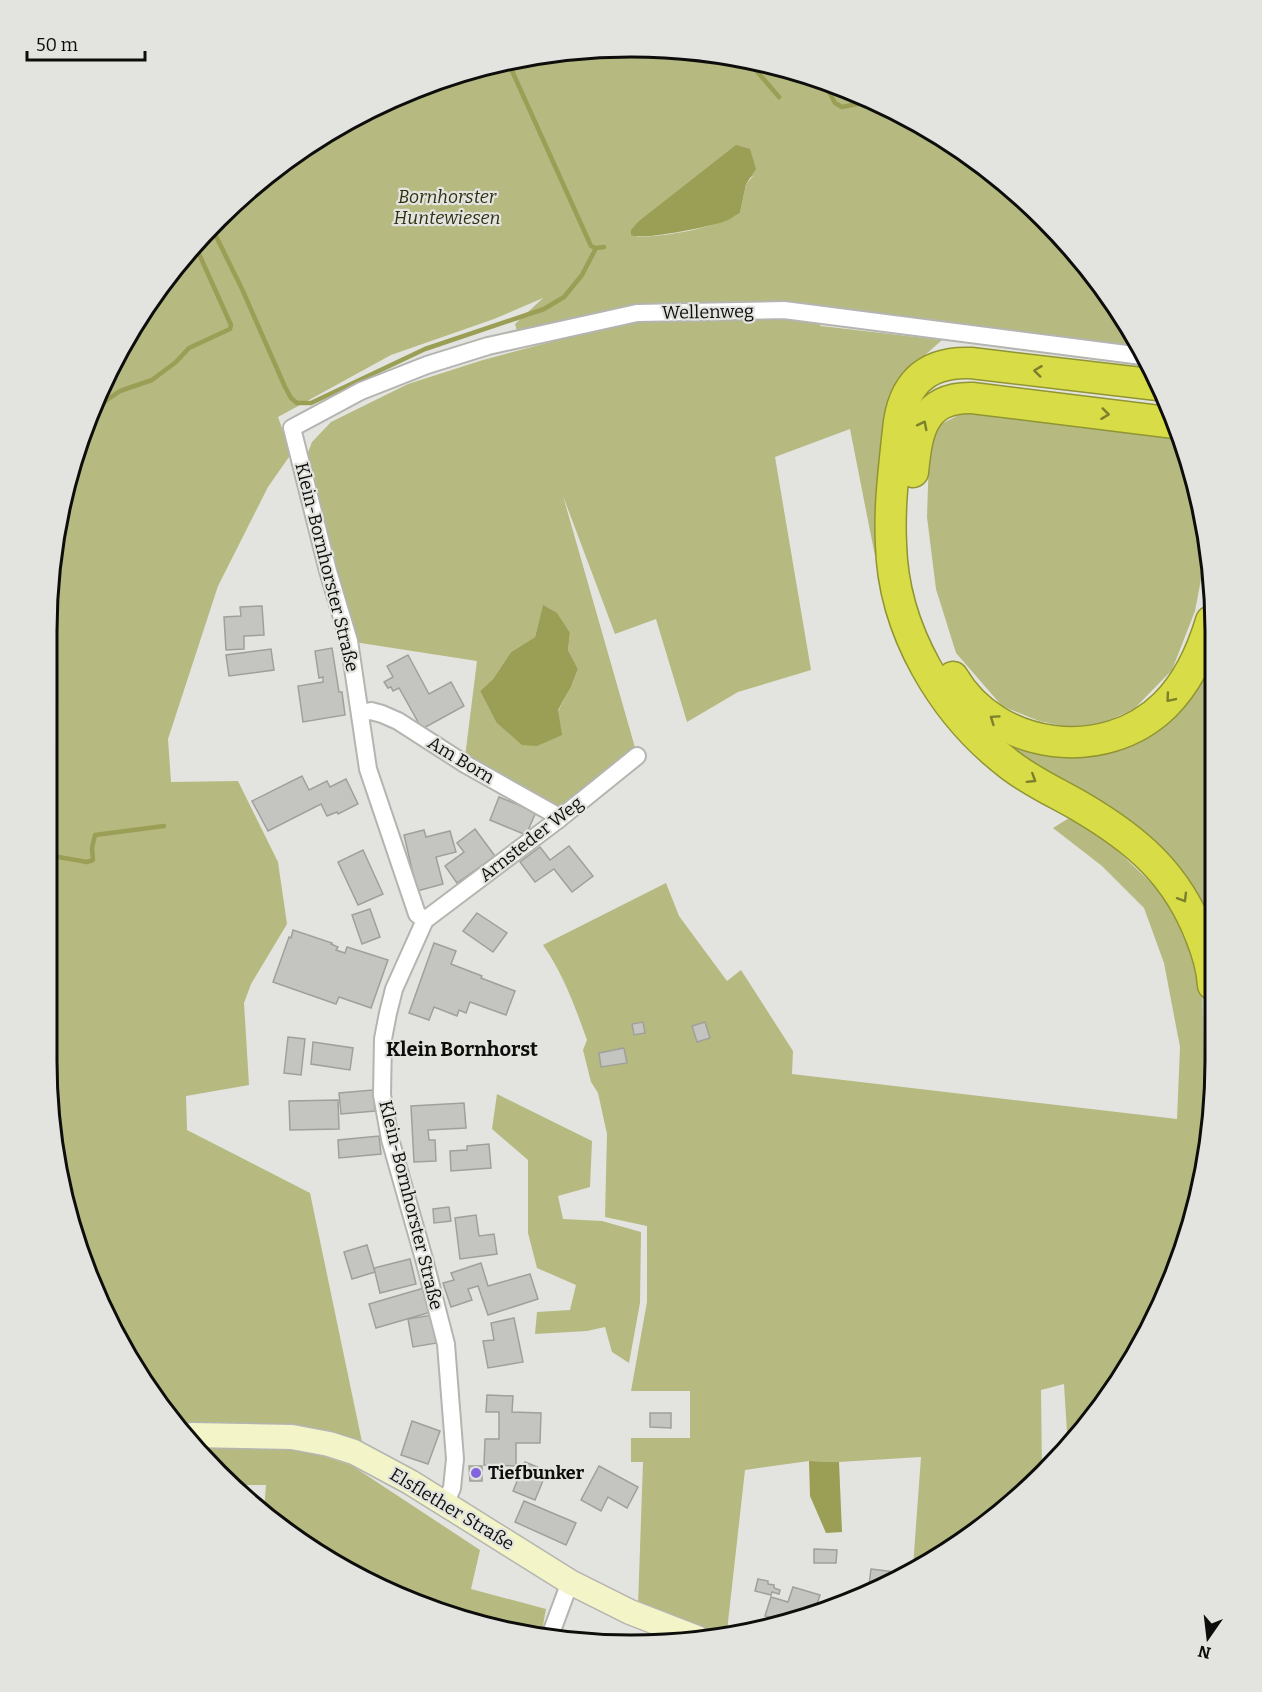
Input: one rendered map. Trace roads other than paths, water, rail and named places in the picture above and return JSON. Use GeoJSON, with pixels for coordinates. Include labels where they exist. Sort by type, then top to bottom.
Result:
{"type":"FeatureCollection","features":[{"type":"Feature","properties":{"kind":"highway"},"geometry":{"type":"LineString","coordinates":[[1149,384],[971,363],[949,363],[929,371],[920,377],[906,394],[899,416],[892,489],[891,545],[895,581],[906,623],[937,688],[964,723],[985,745],[1011,766],[1126,836],[1154,860],[1181,893],[1194,918],[1205,948]]}},
{"type":"Feature","properties":{"kind":"highway"},"geometry":{"type":"LineString","coordinates":[[1165,422],[972,398],[952,399],[939,405],[923,422],[916,444],[909,519],[909,546],[914,575],[926,622],[939,654],[956,683],[974,704],[1006,728],[1026,736],[1054,742],[1081,742],[1109,737],[1140,725],[1165,705],[1183,682],[1205,640]]}},
{"type":"Feature","properties":{"kind":"main road","name":"Elsflether Straße"},"geometry":{"type":"LineString","coordinates":[[196,1435],[292,1437],[329,1444],[354,1452],[382,1466],[570,1582],[630,1612],[683,1633]]}},
{"type":"Feature","properties":{"kind":"street","name":"Wellenweg"},"geometry":{"type":"LineString","coordinates":[[292,428],[361,392],[427,365],[488,346],[637,313],[784,310],[1134,355]]}},
{"type":"Feature","properties":{"kind":"street","name":"Klein-Bornhorster Straße"},"geometry":{"type":"LineString","coordinates":[[292,428],[328,571],[349,641],[368,770],[417,914],[425,920],[394,989],[388,1013],[383,1040],[382,1095],[390,1138],[446,1344],[455,1459],[452,1488],[445,1504]]}},
{"type":"Feature","properties":{"kind":"street","name":"Am Born"},"geometry":{"type":"LineString","coordinates":[[360,713],[371,711],[398,721],[465,764],[559,819]]}},
{"type":"Feature","properties":{"kind":"street","name":"Arnsteder Weg"},"geometry":{"type":"LineString","coordinates":[[425,920],[559,819],[637,756]]}},
{"type":"Feature","properties":{"kind":"street"},"geometry":{"type":"LineString","coordinates":[[552,1629],[570,1582]]}},
{"type":"Feature","properties":{"kind":"waterway"},"geometry":{"type":"LineString","coordinates":[[512,70],[591,246],[596,248]]}},
{"type":"Feature","properties":{"kind":"waterway"},"geometry":{"type":"LineString","coordinates":[[757,71],[779,97]]}},
{"type":"Feature","properties":{"kind":"waterway"},"geometry":{"type":"LineString","coordinates":[[829,92],[835,103],[842,107],[858,104]]}},
{"type":"Feature","properties":{"kind":"waterway"},"geometry":{"type":"LineString","coordinates":[[216,235],[285,387],[297,403],[311,403],[425,349],[544,309],[564,297],[582,275],[596,248],[604,247]]}},
{"type":"Feature","properties":{"kind":"waterway"},"geometry":{"type":"LineString","coordinates":[[105,402],[120,391],[152,380],[176,362],[189,348],[230,329],[231,325],[199,253]]}},
{"type":"Feature","properties":{"kind":"waterway"},"geometry":{"type":"LineString","coordinates":[[57,857],[87,862],[93,860],[92,848],[95,835],[164,826]]}},
{"type":"Feature","properties":{"kind":"place","name":"Tiefbunker"},"geometry":{"type":"Point","coordinates":[476,1473]}},
{"type":"Feature","properties":{"kind":"district","name":"Klein Bornhorst"},"geometry":{"type":"Point","coordinates":[462,1049]}},
{"type":"Feature","properties":{"kind":"park label","name":"Bornhorster Huntewiesen"},"geometry":{"type":"Point","coordinates":[447,207]}}]}
